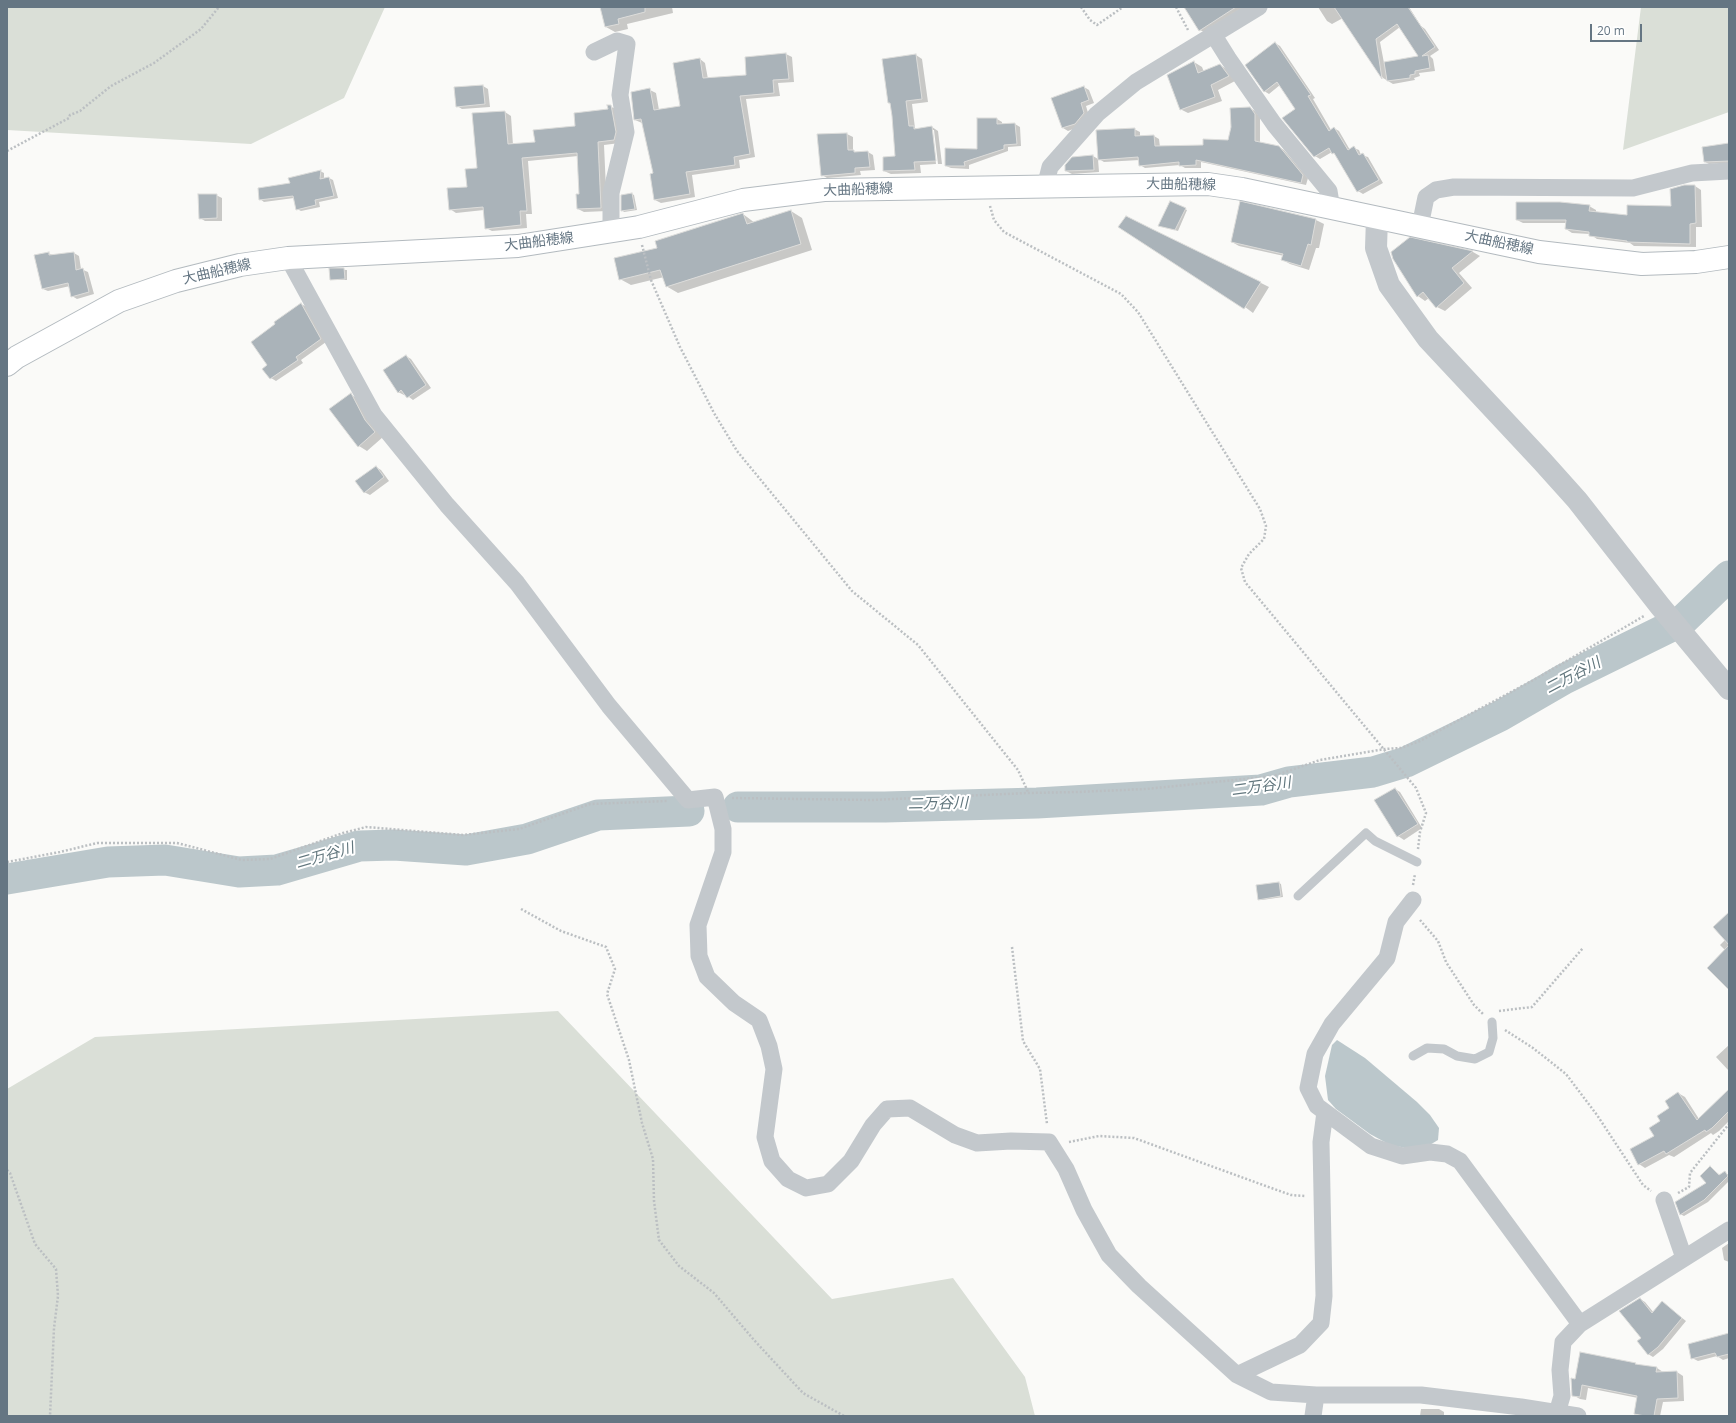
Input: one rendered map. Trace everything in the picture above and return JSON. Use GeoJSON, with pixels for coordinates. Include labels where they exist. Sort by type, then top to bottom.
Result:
{"type":"FeatureCollection","features":[{"type":"Feature","properties":{"kind":"main road","name":"大曲船穂線"},"geometry":{"type":"LineString","coordinates":[[7,365],[17,357],[119,301],[176,281],[240,265],[288,258],[518,246],[611,232],[743,200],[824,190],[1208,184],[1242,189],[1539,252],[1642,264],[1696,262],[1729,257]]}},
{"type":"Feature","properties":{"kind":"street"},"geometry":{"type":"LineString","coordinates":[[1045,187],[1050,167],[1097,114],[1136,82],[1196,44],[1259,7]]}},
{"type":"Feature","properties":{"kind":"street"},"geometry":{"type":"LineString","coordinates":[[1213,34],[1274,124],[1329,190],[1332,209]]}},
{"type":"Feature","properties":{"kind":"street"},"geometry":{"type":"LineString","coordinates":[[594,52],[617,41],[627,44],[620,95],[626,132],[611,193],[611,232]]}},
{"type":"Feature","properties":{"kind":"street"},"geometry":{"type":"LineString","coordinates":[[1420,226],[1426,197],[1436,190],[1454,187],[1633,188],[1692,173],[1729,171]]}},
{"type":"Feature","properties":{"kind":"street"},"geometry":{"type":"LineString","coordinates":[[1377,218],[1376,248],[1389,285],[1428,339],[1542,460],[1577,500],[1662,608],[1729,689]]}},
{"type":"Feature","properties":{"kind":"street"},"geometry":{"type":"LineString","coordinates":[[288,258],[374,415],[447,505],[517,583],[609,706],[688,800],[715,798],[723,829],[723,852],[698,925],[699,956],[707,977],[734,1003],[759,1020],[769,1046],[774,1069],[765,1137],[772,1161],[788,1180],[806,1188],[828,1184],[851,1161],[873,1125],[887,1109],[910,1108],[955,1135],[977,1143],[1011,1141],[1049,1142],[1066,1169],[1084,1210],[1109,1254],[1139,1286],[1237,1375],[1271,1392],[1316,1395],[1421,1395],[1480,1409],[1521,1407],[1557,1414],[1578,1416]]}},
{"type":"Feature","properties":{"kind":"street"},"geometry":{"type":"LineString","coordinates":[[1413,900],[1396,922],[1387,958],[1332,1024],[1315,1054],[1308,1088],[1317,1106],[1371,1146],[1402,1156],[1430,1152],[1447,1154],[1460,1161],[1580,1324]]}},
{"type":"Feature","properties":{"kind":"street"},"geometry":{"type":"LineString","coordinates":[[1237,1375],[1300,1344],[1321,1323],[1324,1296],[1321,1142],[1325,1112]]}},
{"type":"Feature","properties":{"kind":"street"},"geometry":{"type":"LineString","coordinates":[[1664,1200],[1684,1258]]}},
{"type":"Feature","properties":{"kind":"street"},"geometry":{"type":"LineString","coordinates":[[1557,1414],[1562,1396],[1560,1370],[1563,1342],[1580,1324],[1729,1230]]}},
{"type":"Feature","properties":{"kind":"street"},"geometry":{"type":"LineString","coordinates":[[1313,1416],[1316,1395]]}},
{"type":"Feature","properties":{"kind":"lane"},"geometry":{"type":"LineString","coordinates":[[1298,896],[1366,833],[1375,841],[1417,862]]}},
{"type":"Feature","properties":{"kind":"lane"},"geometry":{"type":"LineString","coordinates":[[1413,1056],[1427,1048],[1444,1049],[1457,1056],[1475,1059],[1489,1052],[1493,1038],[1492,1022]]}},
{"type":"Feature","properties":{"kind":"path"},"geometry":{"type":"LineString","coordinates":[[7,151],[69,118],[70,115],[80,111],[111,86],[154,63],[201,29],[219,7]]}},
{"type":"Feature","properties":{"kind":"path"},"geometry":{"type":"LineString","coordinates":[[1081,7],[1090,20],[1097,25],[1123,7]]}},
{"type":"Feature","properties":{"kind":"path"},"geometry":{"type":"LineString","coordinates":[[1176,7],[1196,44]]}},
{"type":"Feature","properties":{"kind":"path"},"geometry":{"type":"LineString","coordinates":[[988,188],[990,206],[994,220],[1004,232],[1122,294],[1138,312],[1260,509],[1266,526],[1264,539],[1250,554],[1241,568],[1245,582],[1416,788],[1426,813],[1420,832],[1413,900],[1416,916],[1438,941],[1446,962],[1474,1005],[1492,1022],[1533,1048],[1566,1074],[1597,1115],[1643,1185],[1664,1200],[1689,1187],[1690,1173],[1729,1124]]}},
{"type":"Feature","properties":{"kind":"path"},"geometry":{"type":"LineString","coordinates":[[639,226],[651,280],[680,347],[714,413],[737,451],[852,591],[918,645],[1018,770],[1028,793]]}},
{"type":"Feature","properties":{"kind":"path"},"geometry":{"type":"LineString","coordinates":[[715,798],[872,800],[1077,792],[1146,789],[1274,776],[1320,760],[1385,749],[1401,748],[1420,741],[1539,677],[1662,608]]}},
{"type":"Feature","properties":{"kind":"path"},"geometry":{"type":"LineString","coordinates":[[7,862],[97,843],[177,843],[242,860],[270,859],[343,833],[366,827],[463,835],[519,829],[590,804],[688,800]]}},
{"type":"Feature","properties":{"kind":"path"},"geometry":{"type":"LineString","coordinates":[[521,909],[561,931],[606,947],[615,970],[607,994],[629,1060],[642,1123],[653,1158],[654,1201],[659,1240],[679,1266],[714,1293],[754,1340],[803,1393],[844,1416]]}},
{"type":"Feature","properties":{"kind":"path"},"geometry":{"type":"LineString","coordinates":[[1012,947],[1023,1041],[1040,1069],[1049,1142],[1067,1143],[1099,1136],[1134,1138],[1291,1195],[1322,1195]]}},
{"type":"Feature","properties":{"kind":"path"},"geometry":{"type":"LineString","coordinates":[[1497,1012],[1532,1007],[1583,948]]}},
{"type":"Feature","properties":{"kind":"path"},"geometry":{"type":"LineString","coordinates":[[1483,1014],[1490,1013]]}},
{"type":"Feature","properties":{"kind":"path"},"geometry":{"type":"LineString","coordinates":[[7,1170],[10,1173],[36,1244],[56,1269],[58,1296],[54,1328],[50,1416]]}},
{"type":"Feature","properties":{"kind":"shaded area"},"geometry":{"type":"Polygon","coordinates":[[[7,7],[385,7],[344,98],[251,144],[7,130],[7,7]]]}},
{"type":"Feature","properties":{"kind":"shaded area"},"geometry":{"type":"Polygon","coordinates":[[[1641,7],[1729,7],[1729,112],[1623,150],[1641,7]]]}},
{"type":"Feature","properties":{"kind":"shaded area"},"geometry":{"type":"Polygon","coordinates":[[[558,1011],[832,1299],[953,1278],[1025,1377],[1035,1416],[7,1416],[7,1089],[95,1037],[558,1011]]]}},
{"type":"Feature","properties":{"kind":"shaded area"},"geometry":{"type":"Polygon","coordinates":[[[1337,1040],[1365,1058],[1417,1102],[1430,1115],[1439,1128],[1438,1140],[1428,1146],[1411,1148],[1392,1146],[1370,1134],[1336,1109],[1328,1100],[1325,1076],[1332,1045],[1337,1040]]]}},
{"type":"Feature","properties":{"kind":"building"},"geometry":{"type":"Polygon","coordinates":[[[600,7],[645,7],[645,12],[618,19],[619,24],[605,27],[600,7]]]}},
{"type":"Feature","properties":{"kind":"building"},"geometry":{"type":"Polygon","coordinates":[[[1184,7],[1236,7],[1199,31],[1184,7]]]}},
{"type":"Feature","properties":{"kind":"building"},"geometry":{"type":"Polygon","coordinates":[[[1334,7],[1408,7],[1435,47],[1422,56],[1428,55],[1430,68],[1415,71],[1415,74],[1410,75],[1410,78],[1387,81],[1384,62],[1418,56],[1397,24],[1376,39],[1382,79],[1334,7]]]}},
{"type":"Feature","properties":{"kind":"building"},"geometry":{"type":"Polygon","coordinates":[[[1275,42],[1311,95],[1308,96],[1329,131],[1334,127],[1348,150],[1354,146],[1359,155],[1363,153],[1379,180],[1357,192],[1334,153],[1332,154],[1329,148],[1314,157],[1282,118],[1295,109],[1277,82],[1264,92],[1245,65],[1275,42]]]}},
{"type":"Feature","properties":{"kind":"building"},"geometry":{"type":"Polygon","coordinates":[[[786,53],[789,79],[773,80],[774,93],[740,96],[750,154],[734,157],[735,165],[686,172],[690,194],[654,200],[650,174],[653,173],[641,119],[634,120],[631,92],[650,88],[654,110],[680,106],[673,63],[700,58],[703,78],[746,75],[745,57],[786,53]]]}},
{"type":"Feature","properties":{"kind":"building"},"geometry":{"type":"Polygon","coordinates":[[[916,54],[922,99],[906,101],[909,126],[914,126],[914,129],[932,126],[936,161],[914,162],[915,170],[883,171],[883,157],[895,156],[892,116],[890,103],[888,103],[882,59],[916,54]]]}},
{"type":"Feature","properties":{"kind":"building"},"geometry":{"type":"Polygon","coordinates":[[[1194,61],[1198,73],[1220,64],[1229,76],[1211,85],[1215,97],[1180,110],[1167,75],[1194,61]]]}},
{"type":"Feature","properties":{"kind":"building"},"geometry":{"type":"Polygon","coordinates":[[[483,85],[485,104],[456,107],[454,87],[483,85]]]}},
{"type":"Feature","properties":{"kind":"building"},"geometry":{"type":"Polygon","coordinates":[[[1084,86],[1089,100],[1081,103],[1084,113],[1075,124],[1062,128],[1051,98],[1084,86]]]}},
{"type":"Feature","properties":{"kind":"building"},"geometry":{"type":"Polygon","coordinates":[[[607,105],[611,105],[616,132],[614,140],[598,142],[601,208],[577,209],[576,194],[579,194],[577,153],[522,158],[527,211],[520,211],[521,225],[485,229],[483,207],[449,210],[447,188],[467,187],[465,169],[477,168],[472,113],[505,111],[508,144],[535,142],[533,130],[575,126],[574,113],[608,109],[607,105]]]}},
{"type":"Feature","properties":{"kind":"building"},"geometry":{"type":"Polygon","coordinates":[[[1250,107],[1255,114],[1255,141],[1279,146],[1303,175],[1301,183],[1196,160],[1196,165],[1179,166],[1179,162],[1139,166],[1138,157],[1098,160],[1096,130],[1135,128],[1135,136],[1154,135],[1155,146],[1203,145],[1203,139],[1228,140],[1231,127],[1230,108],[1250,107]]]}},
{"type":"Feature","properties":{"kind":"building"},"geometry":{"type":"Polygon","coordinates":[[[977,118],[997,118],[997,124],[1015,123],[1017,144],[1004,145],[1004,149],[964,162],[965,166],[945,166],[945,148],[977,149],[977,118]]]}},
{"type":"Feature","properties":{"kind":"building"},"geometry":{"type":"Polygon","coordinates":[[[847,133],[848,150],[854,150],[854,152],[868,151],[870,167],[855,168],[855,173],[821,176],[817,134],[847,133]]]}},
{"type":"Feature","properties":{"kind":"building"},"geometry":{"type":"Polygon","coordinates":[[[1729,143],[1729,161],[1704,162],[1702,147],[1729,143]]]}},
{"type":"Feature","properties":{"kind":"building"},"geometry":{"type":"Polygon","coordinates":[[[1093,155],[1094,170],[1065,171],[1065,165],[1072,157],[1093,155]]]}},
{"type":"Feature","properties":{"kind":"building"},"geometry":{"type":"Polygon","coordinates":[[[321,170],[320,179],[329,177],[334,196],[315,200],[316,205],[296,210],[293,196],[259,200],[258,188],[290,183],[288,178],[321,170]]]}},
{"type":"Feature","properties":{"kind":"building"},"geometry":{"type":"Polygon","coordinates":[[[1684,185],[1695,185],[1696,223],[1690,224],[1690,244],[1627,242],[1589,236],[1589,232],[1565,229],[1566,220],[1516,220],[1516,202],[1560,202],[1590,205],[1589,211],[1627,215],[1627,205],[1671,206],[1670,189],[1684,185]]]}},
{"type":"Feature","properties":{"kind":"building"},"geometry":{"type":"Polygon","coordinates":[[[632,193],[635,209],[621,211],[621,195],[632,193]]]}},
{"type":"Feature","properties":{"kind":"building"},"geometry":{"type":"Polygon","coordinates":[[[198,194],[217,194],[217,218],[199,219],[198,194]]]}},
{"type":"Feature","properties":{"kind":"building"},"geometry":{"type":"Polygon","coordinates":[[[1170,201],[1186,208],[1175,230],[1158,226],[1170,201]]]}},
{"type":"Feature","properties":{"kind":"building"},"geometry":{"type":"Polygon","coordinates":[[[1240,201],[1316,219],[1311,245],[1308,244],[1301,266],[1281,260],[1283,254],[1231,242],[1240,201]]]}},
{"type":"Feature","properties":{"kind":"building"},"geometry":{"type":"Polygon","coordinates":[[[791,210],[801,244],[666,287],[660,270],[619,280],[614,258],[657,248],[655,241],[743,213],[747,224],[791,210]]]}},
{"type":"Feature","properties":{"kind":"building"},"geometry":{"type":"Polygon","coordinates":[[[1126,216],[1261,282],[1244,309],[1118,227],[1126,216]]]}},
{"type":"Feature","properties":{"kind":"building"},"geometry":{"type":"Polygon","coordinates":[[[1410,237],[1473,251],[1452,268],[1464,283],[1436,308],[1423,292],[1417,297],[1393,259],[1391,252],[1410,237]]]}},
{"type":"Feature","properties":{"kind":"building"},"geometry":{"type":"Polygon","coordinates":[[[49,252],[49,255],[74,252],[76,270],[83,268],[89,292],[71,297],[68,283],[42,289],[34,255],[49,252]]]}},
{"type":"Feature","properties":{"kind":"building"},"geometry":{"type":"Polygon","coordinates":[[[329,268],[344,268],[345,279],[330,280],[329,268]]]}},
{"type":"Feature","properties":{"kind":"building"},"geometry":{"type":"Polygon","coordinates":[[[301,303],[321,339],[296,357],[298,360],[270,379],[262,369],[267,365],[251,342],[275,324],[274,322],[301,303]]]}},
{"type":"Feature","properties":{"kind":"building"},"geometry":{"type":"Polygon","coordinates":[[[406,355],[426,385],[407,398],[401,390],[398,393],[383,370],[406,355]]]}},
{"type":"Feature","properties":{"kind":"building"},"geometry":{"type":"Polygon","coordinates":[[[351,393],[365,420],[375,432],[358,447],[329,409],[351,393]]]}},
{"type":"Feature","properties":{"kind":"building"},"geometry":{"type":"Polygon","coordinates":[[[376,466],[384,477],[364,493],[355,481],[376,466]]]}},
{"type":"Feature","properties":{"kind":"building"},"geometry":{"type":"Polygon","coordinates":[[[1395,788],[1418,824],[1397,837],[1374,800],[1395,788]]]}},
{"type":"Feature","properties":{"kind":"building"},"geometry":{"type":"Polygon","coordinates":[[[1279,882],[1281,896],[1258,900],[1256,885],[1279,882]]]}},
{"type":"Feature","properties":{"kind":"building"},"geometry":{"type":"Polygon","coordinates":[[[1729,912],[1729,945],[1713,927],[1729,912]]]}},
{"type":"Feature","properties":{"kind":"building"},"geometry":{"type":"Polygon","coordinates":[[[1729,945],[1729,990],[1707,968],[1729,945]]]}},
{"type":"Feature","properties":{"kind":"building"},"geometry":{"type":"Polygon","coordinates":[[[1729,1089],[1729,1111],[1712,1128],[1706,1132],[1705,1130],[1666,1154],[1664,1151],[1638,1165],[1630,1149],[1654,1136],[1649,1128],[1660,1121],[1657,1116],[1669,1108],[1665,1101],[1678,1092],[1697,1120],[1729,1089]]]}},
{"type":"Feature","properties":{"kind":"building"},"geometry":{"type":"Polygon","coordinates":[[[1710,1166],[1719,1175],[1725,1171],[1728,1176],[1704,1200],[1680,1215],[1675,1202],[1706,1183],[1700,1176],[1710,1166]]]}},
{"type":"Feature","properties":{"kind":"building"},"geometry":{"type":"Polygon","coordinates":[[[1640,1298],[1652,1313],[1662,1301],[1682,1318],[1658,1347],[1648,1355],[1637,1341],[1641,1338],[1619,1311],[1640,1298]]]}},
{"type":"Feature","properties":{"kind":"building"},"geometry":{"type":"Polygon","coordinates":[[[1729,1333],[1729,1354],[1717,1357],[1715,1353],[1691,1359],[1688,1344],[1729,1333]]]}},
{"type":"Feature","properties":{"kind":"building"},"geometry":{"type":"Polygon","coordinates":[[[1580,1352],[1636,1363],[1635,1364],[1657,1367],[1656,1372],[1677,1371],[1678,1398],[1657,1399],[1654,1416],[1645,1416],[1634,1414],[1637,1396],[1582,1385],[1580,1397],[1572,1396],[1571,1378],[1575,1379],[1580,1352]]]}},
{"type":"Feature","properties":{"kind":"waterway","name":"二万谷川"},"geometry":{"type":"LineString","coordinates":[[738,807],[885,807],[1037,803],[1261,790],[1289,782],[1373,772],[1406,762],[1500,716],[1564,679],[1682,621],[1729,576]]}},
{"type":"Feature","properties":{"kind":"waterway","name":"二万谷川"},"geometry":{"type":"LineString","coordinates":[[7,879],[108,862],[165,860],[239,872],[277,870],[359,846],[394,845],[466,850],[527,839],[598,815],[689,811]]}}]}
